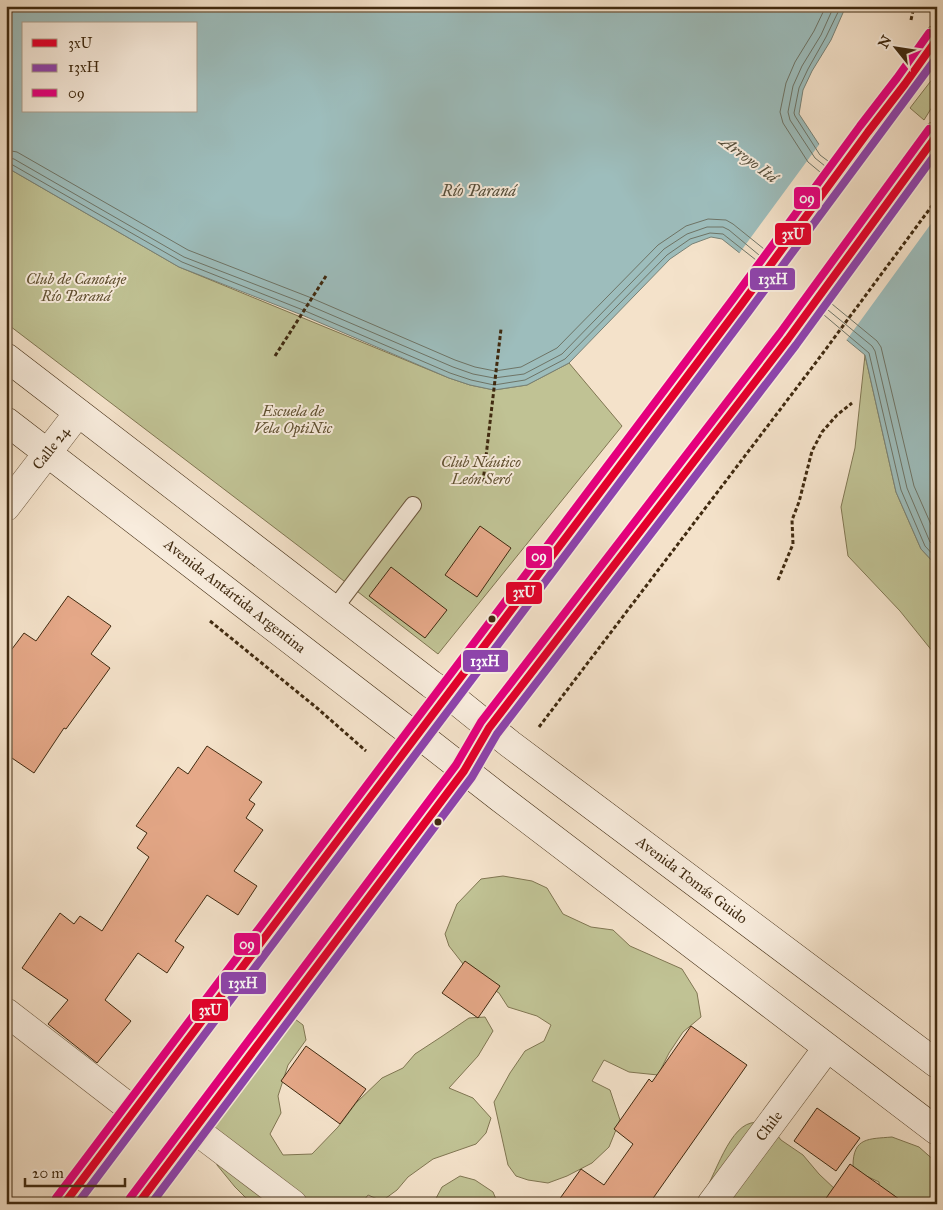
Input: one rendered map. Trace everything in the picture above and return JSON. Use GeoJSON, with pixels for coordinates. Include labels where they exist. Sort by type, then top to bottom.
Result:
{"type":"FeatureCollection","features":[{"type":"Feature","properties":{"kind":"main road"},"geometry":{"type":"LineString","coordinates":[[64,1204],[741,305],[937,39]]}},
{"type":"Feature","properties":{"kind":"main road"},"geometry":{"type":"LineString","coordinates":[[138,1204],[464,771],[490,728],[788,339],[937,135]]}},
{"type":"Feature","properties":{"kind":"main road"},"geometry":{"type":"LineString","coordinates":[[6,357],[438,689],[448,694]]}},
{"type":"Feature","properties":{"kind":"main road","name":"Calle 24"},"geometry":{"type":"LineString","coordinates":[[6,507],[78,413]]}},
{"type":"Feature","properties":{"kind":"main road","name":"Avenida Antártida Argentina"},"geometry":{"type":"LineString","coordinates":[[6,421],[398,723],[418,734],[464,771]]}},
{"type":"Feature","properties":{"kind":"main road","name":"Avenida Tomás Guido"},"geometry":{"type":"LineString","coordinates":[[448,694],[521,752],[937,1064]]}},
{"type":"Feature","properties":{"kind":"main road"},"geometry":{"type":"LineString","coordinates":[[464,771],[937,1131]]}},
{"type":"Feature","properties":{"kind":"main road"},"geometry":{"type":"LineString","coordinates":[[6,1012],[134,1111]]}},
{"type":"Feature","properties":{"kind":"main road","name":"Chile"},"geometry":{"type":"LineString","coordinates":[[711,1204],[827,1048]]}},
{"type":"Feature","properties":{"kind":"main road"},"geometry":{"type":"LineString","coordinates":[[194,1129],[293,1204]]}},
{"type":"Feature","properties":{"kind":"lane"},"geometry":{"type":"LineString","coordinates":[[334,609],[413,505]]}},
{"type":"Feature","properties":{"kind":"path"},"geometry":{"type":"LineString","coordinates":[[521,752],[937,199]]}},
{"type":"Feature","properties":{"kind":"path"},"geometry":{"type":"LineString","coordinates":[[275,356],[326,276]]}},
{"type":"Feature","properties":{"kind":"path"},"geometry":{"type":"LineString","coordinates":[[483,482],[501,329]]}},
{"type":"Feature","properties":{"kind":"path"},"geometry":{"type":"LineString","coordinates":[[778,580],[793,544],[792,520],[799,502],[812,451],[822,432],[837,415],[852,403]]}},
{"type":"Feature","properties":{"kind":"green space"},"geometry":{"type":"Polygon","coordinates":[[[937,73],[937,99],[924,120],[910,108],[937,73]]]}},
{"type":"Feature","properties":{"kind":"green space"},"geometry":{"type":"Polygon","coordinates":[[[6,167],[179,267],[449,378],[494,390],[527,385],[569,363],[622,426],[438,654],[6,323],[6,167]]]}},
{"type":"Feature","properties":{"kind":"green space"},"geometry":{"type":"Polygon","coordinates":[[[865,355],[896,492],[921,549],[937,566],[937,657],[900,611],[848,556],[841,507],[855,448],[865,355]]]}},
{"type":"Feature","properties":{"kind":"green space"},"geometry":{"type":"Polygon","coordinates":[[[503,876],[532,881],[547,888],[563,914],[591,927],[613,930],[630,946],[682,969],[697,993],[701,1017],[683,1032],[669,1053],[658,1075],[629,1072],[604,1060],[592,1081],[610,1090],[620,1120],[609,1147],[592,1163],[548,1183],[516,1176],[508,1165],[494,1102],[525,1051],[544,1041],[551,1025],[537,1016],[508,1007],[499,993],[474,978],[449,946],[445,934],[457,904],[481,879],[503,876]]]}},
{"type":"Feature","properties":{"kind":"green space"},"geometry":{"type":"Polygon","coordinates":[[[485,1017],[493,1031],[478,1056],[449,1088],[473,1098],[491,1118],[486,1133],[476,1144],[433,1159],[408,1177],[397,1190],[382,1201],[368,1195],[361,1204],[261,1204],[246,1198],[217,1165],[214,1124],[283,1018],[295,1019],[303,1025],[306,1040],[288,1065],[278,1096],[281,1113],[270,1134],[283,1155],[312,1154],[338,1127],[356,1103],[382,1078],[403,1068],[415,1054],[469,1018],[485,1017]]]}},
{"type":"Feature","properties":{"kind":"green space"},"geometry":{"type":"Polygon","coordinates":[[[767,1122],[781,1140],[803,1155],[837,1191],[837,1204],[697,1204],[734,1136],[742,1127],[751,1123],[767,1122]]]}},
{"type":"Feature","properties":{"kind":"green space"},"geometry":{"type":"Polygon","coordinates":[[[892,1137],[919,1147],[937,1163],[937,1204],[871,1204],[879,1196],[879,1182],[860,1173],[853,1166],[856,1150],[864,1141],[892,1137]]]}},
{"type":"Feature","properties":{"kind":"green space"},"geometry":{"type":"Polygon","coordinates":[[[460,1176],[475,1180],[493,1192],[498,1204],[433,1204],[442,1187],[460,1176]]]}},
{"type":"Feature","properties":{"kind":"water","name":"Río Paraná"},"geometry":{"type":"Polygon","coordinates":[[[6,6],[846,6],[831,40],[803,90],[799,114],[824,152],[931,223],[937,225],[937,566],[921,549],[896,492],[865,355],[722,239],[711,237],[692,244],[670,259],[569,363],[527,385],[494,390],[449,378],[302,315],[179,267],[6,167],[6,6]]]}},
{"type":"Feature","properties":{"kind":"pier"},"geometry":{"type":"Polygon","coordinates":[[[821,142],[826,150],[933,221],[845,342],[738,255],[821,142]]]}},
{"type":"Feature","properties":{"kind":"building"},"geometry":{"type":"Polygon","coordinates":[[[480,526],[511,548],[477,597],[445,575],[480,526]]]}},
{"type":"Feature","properties":{"kind":"building"},"geometry":{"type":"Polygon","coordinates":[[[391,567],[447,610],[425,638],[369,596],[391,567]]]}},
{"type":"Feature","properties":{"kind":"building"},"geometry":{"type":"Polygon","coordinates":[[[68,596],[111,626],[91,654],[110,668],[66,729],[64,728],[34,773],[6,754],[6,657],[24,633],[36,641],[68,596]]]}},
{"type":"Feature","properties":{"kind":"building"},"geometry":{"type":"Polygon","coordinates":[[[207,746],[262,782],[249,800],[255,804],[246,818],[263,830],[234,871],[257,886],[238,915],[207,895],[175,941],[184,947],[167,973],[138,953],[105,1000],[131,1021],[97,1063],[48,1024],[68,1000],[22,968],[60,913],[74,924],[80,916],[102,931],[149,857],[137,848],[147,833],[136,826],[178,767],[188,774],[207,746]]]}},
{"type":"Feature","properties":{"kind":"building"},"geometry":{"type":"Polygon","coordinates":[[[465,961],[500,986],[478,1018],[442,993],[465,961]]]}},
{"type":"Feature","properties":{"kind":"building"},"geometry":{"type":"Polygon","coordinates":[[[691,1026],[747,1065],[649,1204],[556,1204],[581,1169],[604,1185],[633,1144],[614,1129],[649,1079],[652,1082],[691,1026]]]}},
{"type":"Feature","properties":{"kind":"building"},"geometry":{"type":"Polygon","coordinates":[[[306,1046],[366,1089],[340,1124],[281,1081],[306,1046]]]}},
{"type":"Feature","properties":{"kind":"building"},"geometry":{"type":"Polygon","coordinates":[[[817,1108],[860,1138],[836,1171],[794,1141],[817,1108]]]}},
{"type":"Feature","properties":{"kind":"building"},"geometry":{"type":"Polygon","coordinates":[[[850,1164],[906,1204],[822,1204],[850,1164]]]}},
{"type":"Feature","properties":{"kind":"transit line","name":"09"},"geometry":{"type":"LineString","coordinates":[[56,1198],[733,299],[929,33]]}},
{"type":"Feature","properties":{"kind":"transit line","name":"3xU"},"geometry":{"type":"LineString","coordinates":[[64,1204],[741,305],[937,39]]}},
{"type":"Feature","properties":{"kind":"transit line","name":"13xH"},"geometry":{"type":"LineString","coordinates":[[77,1204],[749,311],[937,57]]}},
{"type":"Feature","properties":{"kind":"transit line","name":"09"},"geometry":{"type":"LineString","coordinates":[[130,1198],[456,765],[481,722],[780,333],[929,129]]}},
{"type":"Feature","properties":{"kind":"transit line","name":"3xU"},"geometry":{"type":"LineString","coordinates":[[138,1204],[464,771],[489,728],[788,339],[937,135]]}},
{"type":"Feature","properties":{"kind":"transit line","name":"13xH"},"geometry":{"type":"LineString","coordinates":[[151,1204],[472,777],[497,734],[796,345],[937,152]]}},
{"type":"Feature","properties":{"kind":"water label","name":"Arroyo Itá"},"geometry":{"type":"Point","coordinates":[749,159]}},
{"type":"Feature","properties":{"kind":"park label","name":"Club de Canotaje Río Paraná"},"geometry":{"type":"Point","coordinates":[76,288]}},
{"type":"Feature","properties":{"kind":"park label","name":"Escuela de Vela OptiNic"},"geometry":{"type":"Point","coordinates":[293,420]}},
{"type":"Feature","properties":{"kind":"park label","name":"Club Náutico León Seró"},"geometry":{"type":"Point","coordinates":[481,470]}}]}
